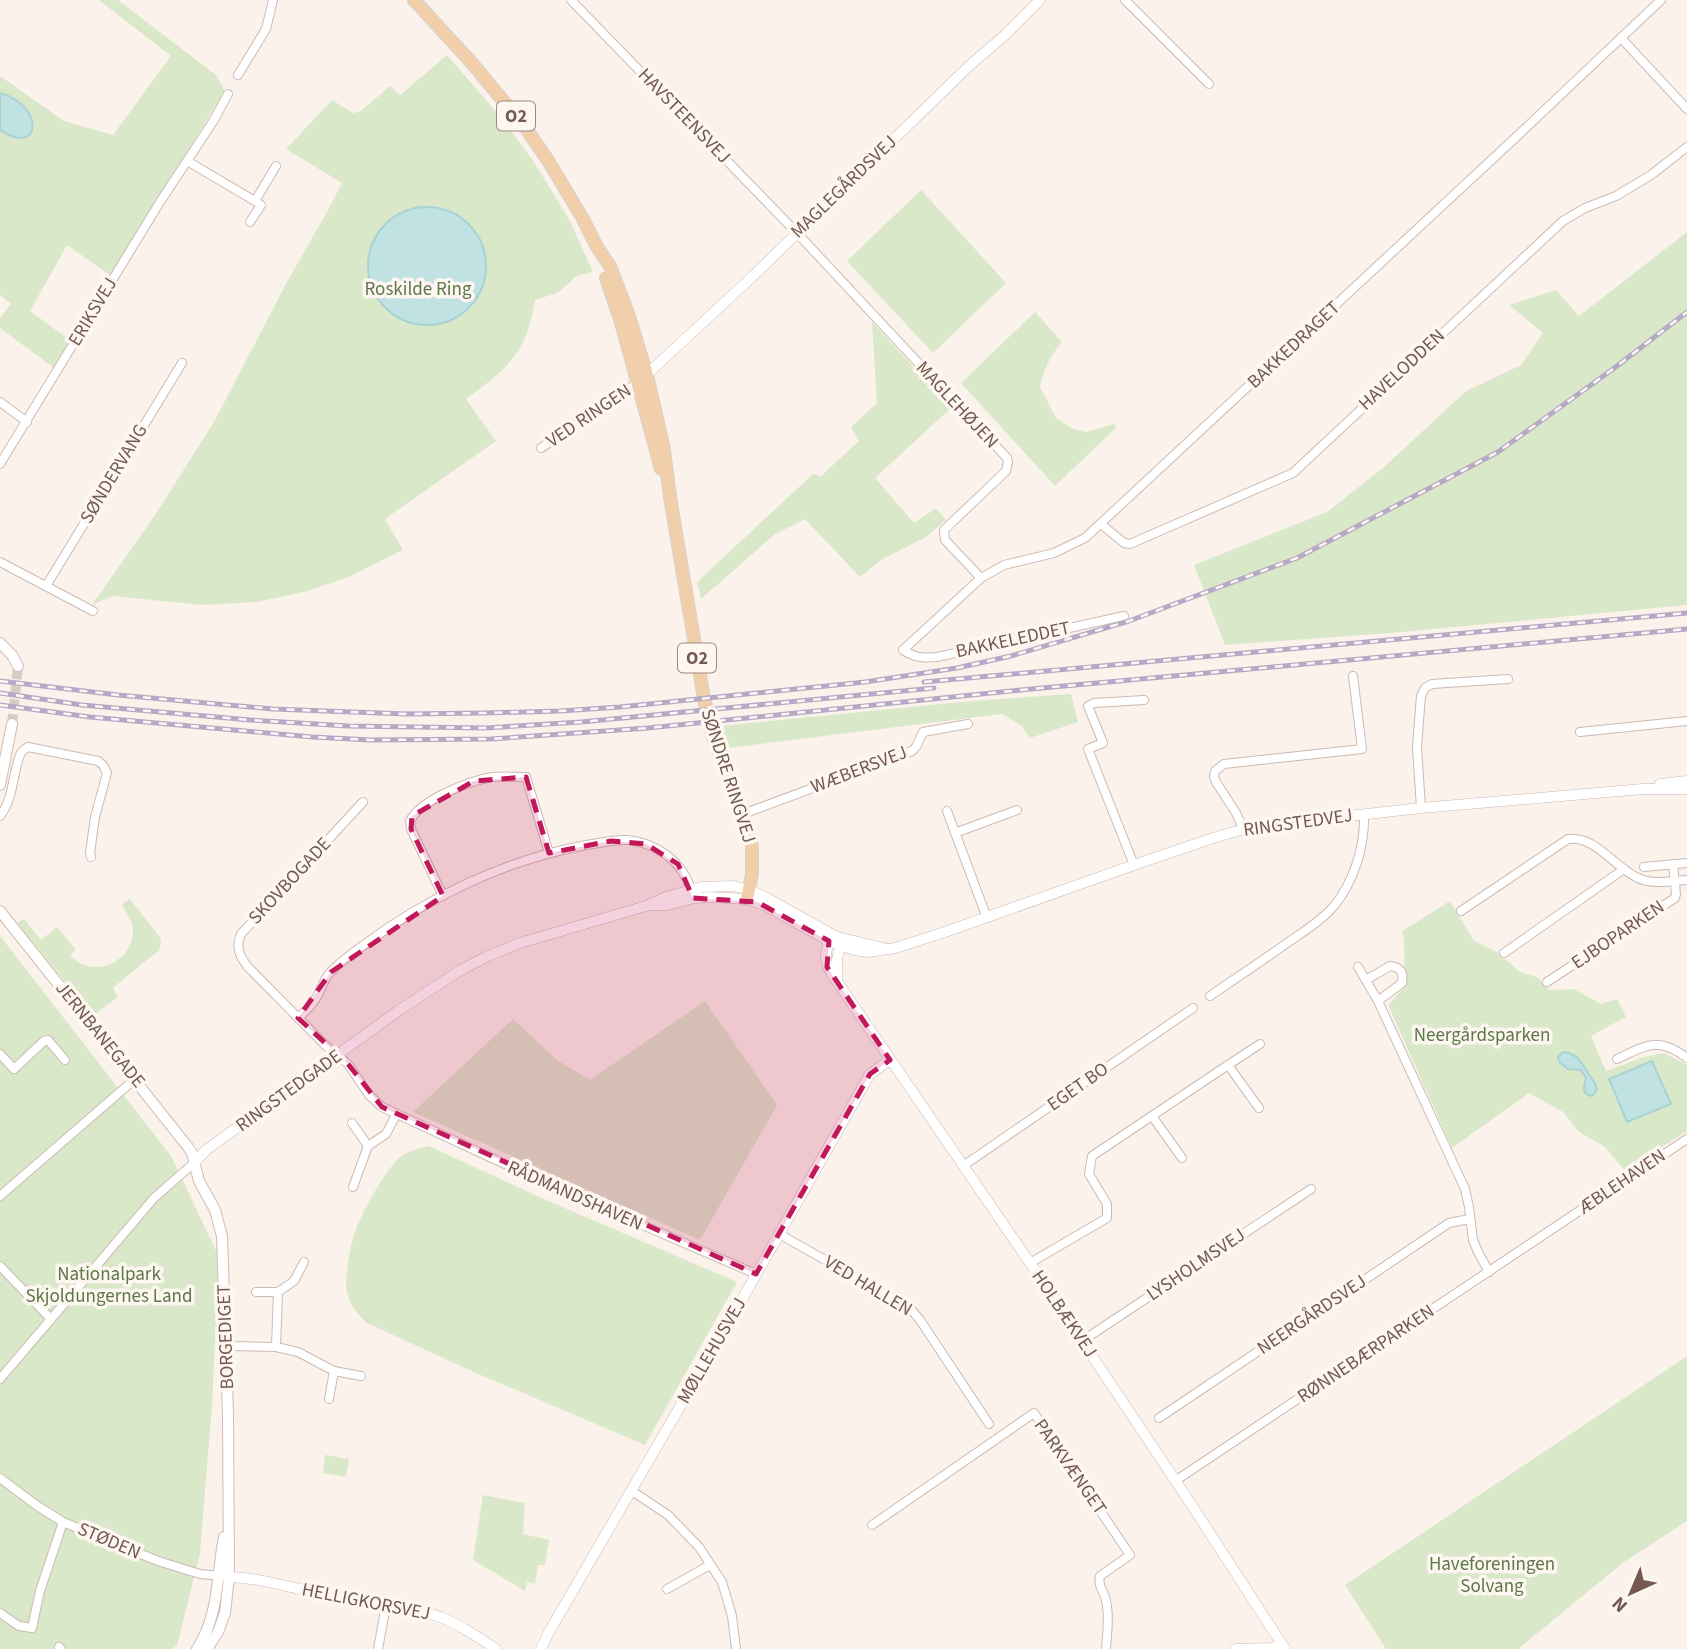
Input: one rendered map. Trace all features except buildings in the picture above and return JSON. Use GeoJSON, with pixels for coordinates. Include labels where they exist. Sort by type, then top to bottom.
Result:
{"type":"FeatureCollection","features":[{"type":"Feature","properties":{"kind":"main road","name":"SØNDRE RINGVEJ"},"geometry":{"type":"LineString","coordinates":[[422,3],[530,134],[566,189],[597,247],[602,269],[642,379],[670,497],[703,694],[713,738],[743,814],[752,846],[753,868],[748,895]]}},
{"type":"Feature","properties":{"kind":"main road"},"geometry":{"type":"LineString","coordinates":[[0,643],[12,654],[18,666]]}},
{"type":"Feature","properties":{"kind":"main road"},"geometry":{"type":"LineString","coordinates":[[0,785],[12,724]]}},
{"type":"Feature","properties":{"kind":"main road","name":"JERNBANEGADE"},"geometry":{"type":"LineString","coordinates":[[0,911],[188,1147],[195,1162]]}},
{"type":"Feature","properties":{"kind":"main road","name":"BORGEDIGET"},"geometry":{"type":"LineString","coordinates":[[195,1162],[199,1181],[215,1210],[222,1236],[229,1517],[224,1576]]}},
{"type":"Feature","properties":{"kind":"main road"},"geometry":{"type":"LineString","coordinates":[[197,1649],[213,1617],[224,1576]]}},
{"type":"Feature","properties":{"kind":"main road"},"geometry":{"type":"LineString","coordinates":[[207,1649],[218,1632],[225,1613],[224,1576]]}},
{"type":"Feature","properties":{"kind":"street"},"geometry":{"type":"LineString","coordinates":[[238,75],[266,29],[273,0]]}},
{"type":"Feature","properties":{"kind":"street","name":"HAVSTEENSVEJ"},"geometry":{"type":"LineString","coordinates":[[571,0],[797,233]]}},
{"type":"Feature","properties":{"kind":"street","name":"MAGLEGÅRDSVEJ"},"geometry":{"type":"LineString","coordinates":[[642,379],[1040,0]]}},
{"type":"Feature","properties":{"kind":"street"},"geometry":{"type":"LineString","coordinates":[[1125,0],[1209,84]]}},
{"type":"Feature","properties":{"kind":"street","name":"BAKKEDRAGET"},"geometry":{"type":"LineString","coordinates":[[903,650],[981,578],[1004,565],[1054,553],[1085,538],[1661,0]]}},
{"type":"Feature","properties":{"kind":"street"},"geometry":{"type":"LineString","coordinates":[[1621,38],[1687,109]]}},
{"type":"Feature","properties":{"kind":"street","name":"ERIKSVEJ"},"geometry":{"type":"LineString","coordinates":[[0,464],[228,94]]}},
{"type":"Feature","properties":{"kind":"street","name":"HAVELODDEN"},"geometry":{"type":"LineString","coordinates":[[1101,524],[1124,543],[1130,544],[1293,473],[1563,221],[1585,208],[1616,196],[1651,175],[1687,147]]}},
{"type":"Feature","properties":{"kind":"street"},"geometry":{"type":"LineString","coordinates":[[187,161],[261,205],[250,222]]}},
{"type":"Feature","properties":{"kind":"street"},"geometry":{"type":"LineString","coordinates":[[255,201],[276,166]]}},
{"type":"Feature","properties":{"kind":"street","name":"MAGLEHØJEN"},"geometry":{"type":"LineString","coordinates":[[797,233],[1007,458],[1006,471],[944,530],[945,540],[981,578]]}},
{"type":"Feature","properties":{"kind":"street","name":"SØNDERVANG"},"geometry":{"type":"LineString","coordinates":[[46,586],[182,363]]}},
{"type":"Feature","properties":{"kind":"street","name":"VED RINGEN"},"geometry":{"type":"LineString","coordinates":[[541,449],[642,379]]}},
{"type":"Feature","properties":{"kind":"street"},"geometry":{"type":"LineString","coordinates":[[0,402],[27,422]]}},
{"type":"Feature","properties":{"kind":"street"},"geometry":{"type":"LineString","coordinates":[[0,562],[93,611]]}},
{"type":"Feature","properties":{"kind":"street","name":"BAKKELEDDET"},"geometry":{"type":"LineString","coordinates":[[903,650],[913,657],[937,657],[1124,616]]}},
{"type":"Feature","properties":{"kind":"street"},"geometry":{"type":"LineString","coordinates":[[1244,830],[1218,786],[1215,771],[1224,764],[1362,749],[1353,676]]}},
{"type":"Feature","properties":{"kind":"street"},"geometry":{"type":"LineString","coordinates":[[1421,808],[1417,747],[1421,696],[1426,688],[1432,684],[1508,679]]}},
{"type":"Feature","properties":{"kind":"street"},"geometry":{"type":"LineString","coordinates":[[1134,865],[1088,749],[1103,743],[1088,706],[1144,700]]}},
{"type":"Feature","properties":{"kind":"street"},"geometry":{"type":"LineString","coordinates":[[1580,732],[1687,721]]}},
{"type":"Feature","properties":{"kind":"street","name":"WÆBERSVEJ"},"geometry":{"type":"LineString","coordinates":[[743,814],[912,751],[923,732],[968,724]]}},
{"type":"Feature","properties":{"kind":"street"},"geometry":{"type":"LineString","coordinates":[[0,816],[11,792],[21,754],[26,748],[98,761],[107,773],[95,817],[91,857]]}},
{"type":"Feature","properties":{"kind":"street"},"geometry":{"type":"LineString","coordinates":[[443,896],[411,829],[410,821],[419,809],[474,781],[502,776],[526,777],[549,853]]}},
{"type":"Feature","properties":{"kind":"street","name":"RINGSTEDVEJ"},"geometry":{"type":"LineString","coordinates":[[1643,789],[1687,780]]}},
{"type":"Feature","properties":{"kind":"street","name":"RINGSTEDVEJ"},"geometry":{"type":"LineString","coordinates":[[748,895],[835,942],[888,949],[1244,830],[1421,808],[1643,789],[1687,789]]}},
{"type":"Feature","properties":{"kind":"street","name":"SKOVBOGADE"},"geometry":{"type":"LineString","coordinates":[[337,1056],[242,959],[238,947],[241,934],[363,802]]}},
{"type":"Feature","properties":{"kind":"street"},"geometry":{"type":"LineString","coordinates":[[955,833],[1017,810]]}},
{"type":"Feature","properties":{"kind":"street"},"geometry":{"type":"LineString","coordinates":[[947,811],[987,918]]}},
{"type":"Feature","properties":{"kind":"street"},"geometry":{"type":"LineString","coordinates":[[1210,996],[1309,928],[1333,906],[1343,893],[1355,867],[1364,831],[1364,814]]}},
{"type":"Feature","properties":{"kind":"street","name":"EJBOPARKEN"},"geometry":{"type":"LineString","coordinates":[[1461,912],[1568,839],[1587,841],[1637,878],[1648,881],[1687,880]]}},
{"type":"Feature","properties":{"kind":"street"},"geometry":{"type":"LineString","coordinates":[[298,1018],[314,1002],[331,972],[361,947],[417,910],[495,872],[549,853],[611,841],[627,840],[646,844],[678,864],[691,890]]}},
{"type":"Feature","properties":{"kind":"street"},"geometry":{"type":"LineString","coordinates":[[1644,867],[1687,863]]}},
{"type":"Feature","properties":{"kind":"street","name":"EJBOPARKEN"},"geometry":{"type":"LineString","coordinates":[[1547,982],[1675,898],[1673,864]]}},
{"type":"Feature","properties":{"kind":"street"},"geometry":{"type":"LineString","coordinates":[[1504,953],[1624,869]]}},
{"type":"Feature","properties":{"kind":"street","name":"RINGSTEDGADE"},"geometry":{"type":"LineString","coordinates":[[0,1378],[154,1198],[206,1150],[398,1011],[459,971],[520,943],[691,890],[733,886],[748,895]]}},
{"type":"Feature","properties":{"kind":"street","name":"RINGSTEDGADE"},"geometry":{"type":"LineString","coordinates":[[649,905],[668,905],[694,898],[748,895]]}},
{"type":"Feature","properties":{"kind":"street","name":"HOLBÆKVEJ"},"geometry":{"type":"LineString","coordinates":[[835,942],[825,955],[837,982],[1030,1263],[1283,1646]]}},
{"type":"Feature","properties":{"kind":"street"},"geometry":{"type":"LineString","coordinates":[[1366,980],[1390,966],[1402,971],[1402,983],[1378,1001]]}},
{"type":"Feature","properties":{"kind":"street"},"geometry":{"type":"LineString","coordinates":[[1358,967],[1378,1001],[1465,1189],[1473,1240],[1489,1272]]}},
{"type":"Feature","properties":{"kind":"street","name":"EGET BO"},"geometry":{"type":"LineString","coordinates":[[963,1166],[1193,1008]]}},
{"type":"Feature","properties":{"kind":"street"},"geometry":{"type":"LineString","coordinates":[[0,1054],[13,1069],[48,1040],[65,1060]]}},
{"type":"Feature","properties":{"kind":"street"},"geometry":{"type":"LineString","coordinates":[[1030,1263],[1107,1218],[1107,1203],[1089,1174],[1092,1156],[1260,1044]]}},
{"type":"Feature","properties":{"kind":"street"},"geometry":{"type":"LineString","coordinates":[[1617,1059],[1644,1046],[1654,1045],[1675,1049],[1687,1058]]}},
{"type":"Feature","properties":{"kind":"street","name":"RÅDMANDSHAVEN"},"geometry":{"type":"LineString","coordinates":[[337,1056],[348,1064],[372,1099],[396,1115],[756,1274]]}},
{"type":"Feature","properties":{"kind":"street","name":"MØLLEHUSVEJ"},"geometry":{"type":"LineString","coordinates":[[541,1649],[870,1073],[890,1060]]}},
{"type":"Feature","properties":{"kind":"street"},"geometry":{"type":"LineString","coordinates":[[1228,1065],[1259,1108]]}},
{"type":"Feature","properties":{"kind":"street"},"geometry":{"type":"LineString","coordinates":[[0,1196],[135,1079]]}},
{"type":"Feature","properties":{"kind":"street"},"geometry":{"type":"LineString","coordinates":[[353,1187],[368,1146],[386,1134],[396,1115]]}},
{"type":"Feature","properties":{"kind":"street"},"geometry":{"type":"LineString","coordinates":[[1152,1116],[1182,1158]]}},
{"type":"Feature","properties":{"kind":"street"},"geometry":{"type":"LineString","coordinates":[[352,1123],[368,1146]]}},
{"type":"Feature","properties":{"kind":"street","name":"ÆBLEHAVEN"},"geometry":{"type":"LineString","coordinates":[[1556,1226],[1687,1139]]}},
{"type":"Feature","properties":{"kind":"street","name":"LYSHOLMSVEJ"},"geometry":{"type":"LineString","coordinates":[[1082,1341],[1311,1189]]}},
{"type":"Feature","properties":{"kind":"street","name":"NEERGÅRDSVEJ"},"geometry":{"type":"LineString","coordinates":[[1159,1418],[1449,1223],[1469,1219]]}},
{"type":"Feature","properties":{"kind":"street","name":"RØNNEBÆRPARKEN"},"geometry":{"type":"LineString","coordinates":[[1175,1481],[1556,1226]]}},
{"type":"Feature","properties":{"kind":"street","name":"VED HALLEN"},"geometry":{"type":"LineString","coordinates":[[779,1234],[909,1307],[989,1424]]}},
{"type":"Feature","properties":{"kind":"street"},"geometry":{"type":"LineString","coordinates":[[256,1292],[278,1292],[294,1281],[304,1262]]}},
{"type":"Feature","properties":{"kind":"street"},"geometry":{"type":"LineString","coordinates":[[0,1266],[51,1319]]}},
{"type":"Feature","properties":{"kind":"street"},"geometry":{"type":"LineString","coordinates":[[276,1347],[278,1292]]}},
{"type":"Feature","properties":{"kind":"street"},"geometry":{"type":"LineString","coordinates":[[226,1346],[276,1347],[298,1352],[334,1371],[361,1376]]}},
{"type":"Feature","properties":{"kind":"street"},"geometry":{"type":"LineString","coordinates":[[329,1399],[334,1371]]}},
{"type":"Feature","properties":{"kind":"street","name":"PARKVÆNGET"},"geometry":{"type":"LineString","coordinates":[[872,1525],[1034,1413],[1130,1555],[1100,1576],[1098,1583],[1106,1599],[1106,1649]]}},
{"type":"Feature","properties":{"kind":"street","name":"STØDEN"},"geometry":{"type":"LineString","coordinates":[[0,1478],[63,1522],[158,1561],[200,1574],[224,1576]]}},
{"type":"Feature","properties":{"kind":"street"},"geometry":{"type":"LineString","coordinates":[[632,1491],[668,1515],[699,1547],[722,1582],[732,1615],[736,1649]]}},
{"type":"Feature","properties":{"kind":"street"},"geometry":{"type":"LineString","coordinates":[[0,1613],[19,1626],[32,1628],[40,1591],[63,1522]]}},
{"type":"Feature","properties":{"kind":"street"},"geometry":{"type":"LineString","coordinates":[[667,1589],[710,1565]]}},
{"type":"Feature","properties":{"kind":"street","name":"HELLIGKORSVEJ"},"geometry":{"type":"LineString","coordinates":[[224,1576],[247,1578],[438,1616],[459,1625],[496,1649]]}},
{"type":"Feature","properties":{"kind":"street"},"geometry":{"type":"LineString","coordinates":[[378,1649],[386,1605]]}},
{"type":"Feature","properties":{"kind":"street"},"geometry":{"type":"LineString","coordinates":[[1235,1649],[1283,1646]]}},
{"type":"Feature","properties":{"kind":"highlighted area"},"geometry":{"type":"Polygon","coordinates":[[[526,777],[549,853],[611,841],[646,844],[678,864],[693,898],[757,902],[829,941],[827,967],[890,1060],[870,1074],[756,1274],[382,1107],[348,1064],[298,1018],[331,972],[443,896],[411,829],[412,816],[474,781],[526,777]]]}},
{"type":"Feature","properties":{"kind":"green space"},"geometry":{"type":"Polygon","coordinates":[[[99,0],[118,0],[216,75],[225,91],[110,275],[67,245],[30,311],[71,341],[54,368],[0,328],[0,318],[11,304],[0,295],[0,76],[64,121],[113,135],[171,56],[99,0]]]}},
{"type":"Feature","properties":{"kind":"green space","name":"Roskilde Ring"},"geometry":{"type":"Polygon","coordinates":[[[447,55],[499,115],[534,162],[570,221],[593,272],[576,276],[557,293],[535,300],[527,334],[513,358],[466,399],[496,441],[385,519],[403,550],[351,576],[308,591],[257,602],[201,605],[113,596],[92,605],[155,515],[214,422],[342,183],[286,149],[332,100],[353,113],[361,111],[390,86],[400,95],[447,55]]]}},
{"type":"Feature","properties":{"kind":"green space"},"geometry":{"type":"Polygon","coordinates":[[[921,190],[1006,283],[933,353],[847,261],[921,190]]]}},
{"type":"Feature","properties":{"kind":"green space"},"geometry":{"type":"Polygon","coordinates":[[[1687,232],[1687,605],[1391,633],[1225,645],[1194,565],[1327,512],[1383,468],[1466,391],[1521,365],[1543,333],[1509,305],[1556,290],[1579,316],[1687,232]]]}},
{"type":"Feature","properties":{"kind":"green space"},"geometry":{"type":"Polygon","coordinates":[[[1035,312],[1062,342],[1048,363],[1040,387],[1056,418],[1073,429],[1087,432],[1114,424],[1117,427],[1055,486],[961,383],[1035,312]]]}},
{"type":"Feature","properties":{"kind":"green space"},"geometry":{"type":"Polygon","coordinates":[[[872,322],[951,408],[875,478],[914,523],[936,508],[946,520],[926,537],[881,560],[860,577],[805,519],[775,534],[701,599],[697,582],[814,473],[820,477],[859,441],[851,427],[877,403],[872,322]]]}},
{"type":"Feature","properties":{"kind":"green space"},"geometry":{"type":"Polygon","coordinates":[[[1071,694],[1078,722],[1030,738],[1022,726],[1002,714],[728,748],[720,726],[971,701],[1071,694]]]}},
{"type":"Feature","properties":{"kind":"green space"},"geometry":{"type":"Polygon","coordinates":[[[130,899],[159,936],[160,948],[114,987],[118,997],[93,1016],[17,923],[24,919],[41,940],[57,927],[76,950],[70,955],[89,966],[100,967],[119,959],[127,951],[133,929],[122,904],[130,899]]]}},
{"type":"Feature","properties":{"kind":"green space","name":"Neergårdsparken"},"geometry":{"type":"Polygon","coordinates":[[[1450,901],[1474,941],[1497,952],[1520,972],[1537,977],[1550,990],[1574,989],[1601,1004],[1617,999],[1626,1017],[1591,1036],[1606,1071],[1644,1057],[1664,1053],[1687,1065],[1687,1131],[1625,1171],[1605,1147],[1579,1132],[1563,1112],[1529,1093],[1452,1148],[1388,1005],[1405,987],[1402,931],[1450,901]]]}},
{"type":"Feature","properties":{"kind":"green space","name":"Nationalpark Skjoldungernes Land"},"geometry":{"type":"Polygon","coordinates":[[[0,936],[171,1156],[219,1257],[212,1405],[200,1553],[177,1645],[172,1649],[0,1649],[0,936]]]}},
{"type":"Feature","properties":{"kind":"green space"},"geometry":{"type":"Polygon","coordinates":[[[705,1001],[777,1105],[700,1240],[413,1112],[513,1019],[558,1061],[590,1080],[705,1001]]]}},
{"type":"Feature","properties":{"kind":"green space"},"geometry":{"type":"Polygon","coordinates":[[[429,1146],[546,1200],[737,1282],[645,1445],[367,1323],[354,1309],[346,1287],[347,1271],[353,1238],[363,1214],[397,1160],[409,1152],[429,1146]]]}},
{"type":"Feature","properties":{"kind":"green space","name":"Haveforeningen Solvang"},"geometry":{"type":"Polygon","coordinates":[[[1687,1356],[1687,1521],[1624,1562],[1518,1649],[1386,1649],[1345,1585],[1687,1356]]]}},
{"type":"Feature","properties":{"kind":"green space"},"geometry":{"type":"Polygon","coordinates":[[[325,1455],[349,1459],[346,1477],[323,1473],[325,1455]]]}},
{"type":"Feature","properties":{"kind":"green space"},"geometry":{"type":"Polygon","coordinates":[[[483,1495],[525,1503],[523,1534],[549,1540],[545,1565],[538,1565],[535,1584],[527,1582],[525,1591],[473,1560],[483,1495]]]}},
{"type":"Feature","properties":{"kind":"water"},"geometry":{"type":"Polygon","coordinates":[[[0,93],[15,99],[25,108],[33,127],[30,134],[14,137],[0,130],[0,93]]]}},
{"type":"Feature","properties":{"kind":"water"},"geometry":{"type":"Polygon","coordinates":[[[427,207],[450,212],[469,224],[481,243],[486,266],[481,289],[469,308],[450,320],[427,325],[404,320],[385,308],[373,289],[368,266],[373,243],[385,224],[404,212],[427,207]]]}},
{"type":"Feature","properties":{"kind":"water"},"geometry":{"type":"Polygon","coordinates":[[[1564,1052],[1577,1057],[1596,1085],[1597,1090],[1592,1096],[1585,1092],[1586,1078],[1581,1070],[1568,1069],[1559,1062],[1558,1057],[1564,1052]]]}},
{"type":"Feature","properties":{"kind":"water"},"geometry":{"type":"Polygon","coordinates":[[[1652,1061],[1671,1104],[1627,1122],[1609,1079],[1652,1061]]]}},
{"type":"Feature","properties":{"kind":"tunnel"},"geometry":{"type":"LineString","coordinates":[[12,724],[18,666]]}},
{"type":"Feature","properties":{"kind":"railway"},"geometry":{"type":"LineString","coordinates":[[0,681],[273,709],[406,714],[485,713],[620,707],[865,682],[957,668],[1011,656],[1129,621],[1297,558],[1498,452],[1687,312]]}},
{"type":"Feature","properties":{"kind":"railway"},"geometry":{"type":"LineString","coordinates":[[924,682],[1687,613]]}},
{"type":"Feature","properties":{"kind":"railway"},"geometry":{"type":"LineString","coordinates":[[0,705],[90,717],[312,737],[371,740],[491,739],[648,728],[1031,689],[1687,629]]}},
{"type":"Feature","properties":{"kind":"railway"},"geometry":{"type":"LineString","coordinates":[[0,693],[82,705],[250,720],[348,726],[486,728],[581,722],[934,688]]}}]}
